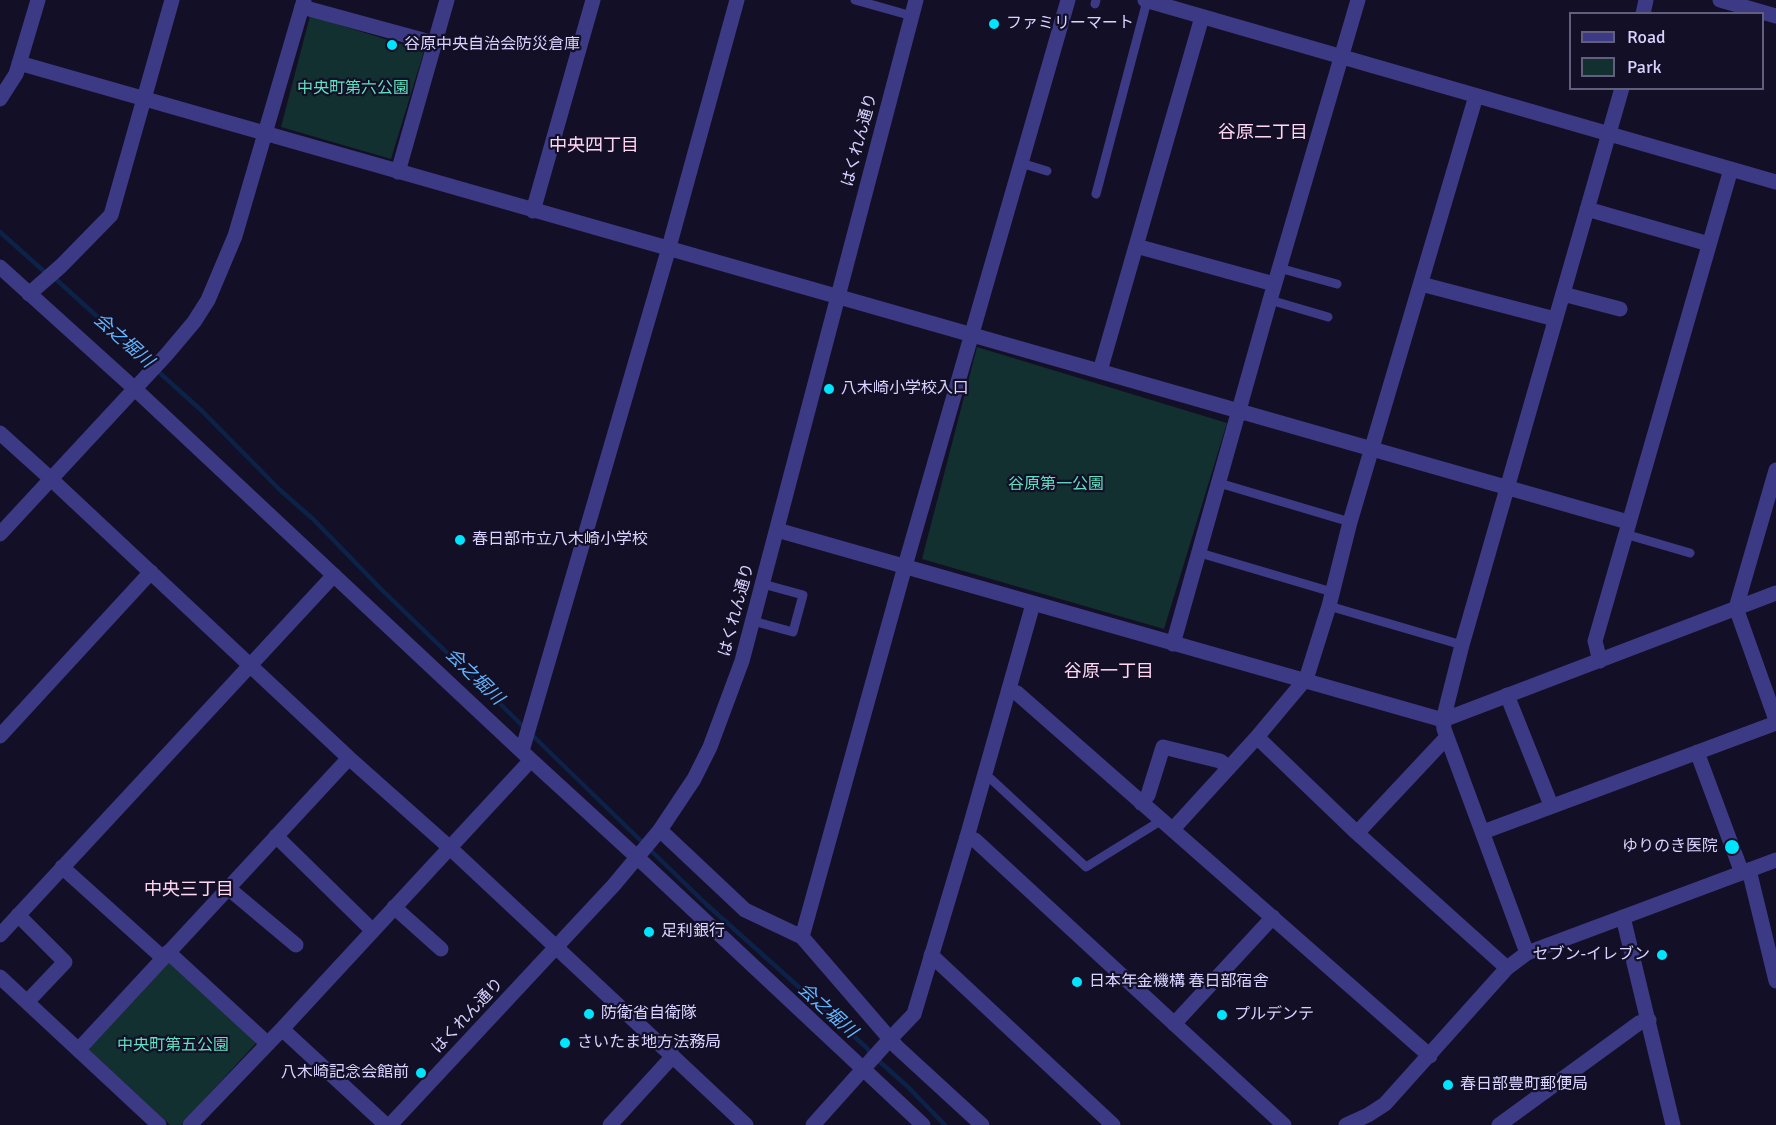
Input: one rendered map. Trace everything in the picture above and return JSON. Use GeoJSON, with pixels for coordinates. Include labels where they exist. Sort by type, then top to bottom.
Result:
{"type":"FeatureCollection","features":[{"type":"Feature","properties":{"kind":"street"},"geometry":{"type":"LineString","coordinates":[[0,99],[16,74],[38,0]]}},
{"type":"Feature","properties":{"kind":"street"},"geometry":{"type":"LineString","coordinates":[[34,290],[111,215],[172,0]]}},
{"type":"Feature","properties":{"kind":"street"},"geometry":{"type":"LineString","coordinates":[[398,172],[447,0]]}},
{"type":"Feature","properties":{"kind":"street"},"geometry":{"type":"LineString","coordinates":[[533,211],[593,0]]}},
{"type":"Feature","properties":{"kind":"street"},"geometry":{"type":"LineString","coordinates":[[190,1125],[282,1029],[449,847],[526,751],[531,721],[669,247],[737,0]]}},
{"type":"Feature","properties":{"kind":"street","name":"はくれん通り"},"geometry":{"type":"LineString","coordinates":[[388,1125],[556,948],[640,855],[688,788],[710,747],[739,670],[753,621],[916,0]]}},
{"type":"Feature","properties":{"kind":"street"},"geometry":{"type":"LineString","coordinates":[[802,937],[905,567],[1068,0]]}},
{"type":"Feature","properties":{"kind":"street"},"geometry":{"type":"LineString","coordinates":[[1146,0],[1776,182]]}},
{"type":"Feature","properties":{"kind":"street"},"geometry":{"type":"LineString","coordinates":[[1173,644],[1274,284],[1358,0]]}},
{"type":"Feature","properties":{"kind":"street"},"geometry":{"type":"LineString","coordinates":[[1720,0],[1762,12]]}},
{"type":"Feature","properties":{"kind":"street"},"geometry":{"type":"LineString","coordinates":[[0,534],[167,354],[194,322],[208,300],[235,236],[303,4],[434,43]]}},
{"type":"Feature","properties":{"kind":"street"},"geometry":{"type":"LineString","coordinates":[[1100,371],[1202,17]]}},
{"type":"Feature","properties":{"kind":"street"},"geometry":{"type":"LineString","coordinates":[[19,63],[1508,488],[1626,528]]}},
{"type":"Feature","properties":{"kind":"street"},"geometry":{"type":"LineString","coordinates":[[1527,953],[1447,737],[1443,720],[1462,645],[1621,90]]}},
{"type":"Feature","properties":{"kind":"street"},"geometry":{"type":"LineString","coordinates":[[1167,825],[1229,768],[1304,681],[1308,673],[1350,522],[1476,96]]}},
{"type":"Feature","properties":{"kind":"street"},"geometry":{"type":"LineString","coordinates":[[1600,660],[1595,641],[1731,169]]}},
{"type":"Feature","properties":{"kind":"street"},"geometry":{"type":"LineString","coordinates":[[1587,209],[1709,244]]}},
{"type":"Feature","properties":{"kind":"street"},"geometry":{"type":"LineString","coordinates":[[1136,246],[1274,284]]}},
{"type":"Feature","properties":{"kind":"street"},"geometry":{"type":"LineString","coordinates":[[0,267],[34,290],[138,385],[334,575],[866,1065],[923,1125]]}},
{"type":"Feature","properties":{"kind":"street"},"geometry":{"type":"LineString","coordinates":[[1421,284],[1555,319]]}},
{"type":"Feature","properties":{"kind":"street"},"geometry":{"type":"LineString","coordinates":[[1563,294],[1620,309]]}},
{"type":"Feature","properties":{"kind":"street"},"geometry":{"type":"LineString","coordinates":[[0,433],[349,758],[449,847],[746,1125]]}},
{"type":"Feature","properties":{"kind":"street"},"geometry":{"type":"LineString","coordinates":[[1484,832],[1776,721],[1736,608],[1776,470]]}},
{"type":"Feature","properties":{"kind":"street"},"geometry":{"type":"LineString","coordinates":[[777,530],[1443,720],[1776,593]]}},
{"type":"Feature","properties":{"kind":"street"},"geometry":{"type":"LineString","coordinates":[[0,736],[151,572]]}},
{"type":"Feature","properties":{"kind":"street"},"geometry":{"type":"LineString","coordinates":[[0,935],[334,575]]}},
{"type":"Feature","properties":{"kind":"street"},"geometry":{"type":"LineString","coordinates":[[813,1125],[914,1014],[1033,604]]}},
{"type":"Feature","properties":{"kind":"street"},"geometry":{"type":"LineString","coordinates":[[1009,690],[1017,693],[1430,1056]]}},
{"type":"Feature","properties":{"kind":"street"},"geometry":{"type":"LineString","coordinates":[[1507,695],[1551,805]]}},
{"type":"Feature","properties":{"kind":"street"},"geometry":{"type":"LineString","coordinates":[[1257,737],[1357,833],[1507,968]]}},
{"type":"Feature","properties":{"kind":"street"},"geometry":{"type":"LineString","coordinates":[[1357,833],[1447,737]]}},
{"type":"Feature","properties":{"kind":"street"},"geometry":{"type":"LineString","coordinates":[[1141,802],[1148,795],[1163,747],[1221,761],[1229,768]]}},
{"type":"Feature","properties":{"kind":"street"},"geometry":{"type":"LineString","coordinates":[[1698,752],[1746,871],[1776,981]]}},
{"type":"Feature","properties":{"kind":"street"},"geometry":{"type":"LineString","coordinates":[[79,1049],[349,758]]}},
{"type":"Feature","properties":{"kind":"street"},"geometry":{"type":"LineString","coordinates":[[657,833],[745,910],[802,937],[886,1044],[982,1125]]}},
{"type":"Feature","properties":{"kind":"street"},"geometry":{"type":"LineString","coordinates":[[276,836],[373,931]]}},
{"type":"Feature","properties":{"kind":"street"},"geometry":{"type":"LineString","coordinates":[[967,837],[975,840],[1284,1125]]}},
{"type":"Feature","properties":{"kind":"street"},"geometry":{"type":"LineString","coordinates":[[1346,1125],[1386,1104],[1507,968],[1527,953],[1776,860]]}},
{"type":"Feature","properties":{"kind":"street"},"geometry":{"type":"LineString","coordinates":[[63,867],[268,1044]]}},
{"type":"Feature","properties":{"kind":"street"},"geometry":{"type":"LineString","coordinates":[[228,888],[296,945]]}},
{"type":"Feature","properties":{"kind":"street"},"geometry":{"type":"LineString","coordinates":[[394,907],[441,949]]}},
{"type":"Feature","properties":{"kind":"street"},"geometry":{"type":"LineString","coordinates":[[18,915],[65,962],[27,1002]]}},
{"type":"Feature","properties":{"kind":"street"},"geometry":{"type":"LineString","coordinates":[[1174,1024],[1273,917]]}},
{"type":"Feature","properties":{"kind":"street"},"geometry":{"type":"LineString","coordinates":[[1623,917],[1674,1125]]}},
{"type":"Feature","properties":{"kind":"street"},"geometry":{"type":"LineString","coordinates":[[931,955],[1113,1125]]}},
{"type":"Feature","properties":{"kind":"street"},"geometry":{"type":"LineString","coordinates":[[0,977],[159,1125]]}},
{"type":"Feature","properties":{"kind":"street"},"geometry":{"type":"LineString","coordinates":[[1499,1125],[1630,1029],[1649,1020]]}},
{"type":"Feature","properties":{"kind":"street"},"geometry":{"type":"LineString","coordinates":[[282,1029],[388,1125]]}},
{"type":"Feature","properties":{"kind":"street"},"geometry":{"type":"LineString","coordinates":[[610,1125],[673,1056]]}},
{"type":"Feature","properties":{"kind":"lane"},"geometry":{"type":"LineString","coordinates":[[855,0],[912,16]]}},
{"type":"Feature","properties":{"kind":"lane"},"geometry":{"type":"LineString","coordinates":[[1096,194],[1146,0]]}},
{"type":"Feature","properties":{"kind":"lane"},"geometry":{"type":"LineString","coordinates":[[1021,163],[1047,171]]}},
{"type":"Feature","properties":{"kind":"lane"},"geometry":{"type":"LineString","coordinates":[[1279,268],[1337,284]]}},
{"type":"Feature","properties":{"kind":"lane"},"geometry":{"type":"LineString","coordinates":[[1270,300],[1328,317]]}},
{"type":"Feature","properties":{"kind":"lane"},"geometry":{"type":"LineString","coordinates":[[1219,483],[1350,522]]}},
{"type":"Feature","properties":{"kind":"lane"},"geometry":{"type":"LineString","coordinates":[[1626,528],[1690,553]]}},
{"type":"Feature","properties":{"kind":"lane"},"geometry":{"type":"LineString","coordinates":[[1200,553],[1462,645]]}},
{"type":"Feature","properties":{"kind":"lane"},"geometry":{"type":"LineString","coordinates":[[753,621],[793,632],[803,595],[763,584]]}},
{"type":"Feature","properties":{"kind":"lane"},"geometry":{"type":"LineString","coordinates":[[984,777],[991,779],[1086,867],[1167,825]]}},
{"type":"Feature","properties":{"kind":"green space","name":"中央町第六公園"},"geometry":{"type":"Polygon","coordinates":[[[310,16],[424,51],[391,159],[281,127],[310,16]]]}},
{"type":"Feature","properties":{"kind":"green space","name":"谷原第一公園"},"geometry":{"type":"Polygon","coordinates":[[[977,347],[1227,423],[1164,629],[922,559],[977,347]]]}},
{"type":"Feature","properties":{"kind":"green space","name":"中央町第五公園"},"geometry":{"type":"Polygon","coordinates":[[[170,961],[257,1042],[181,1125],[170,1125],[88,1049],[170,961]]]}},
{"type":"Feature","properties":{"kind":"waterway","name":"会之堀川"},"geometry":{"type":"LineString","coordinates":[[0,232],[202,411],[525,728]]}},
{"type":"Feature","properties":{"kind":"waterway","name":"会之堀川"},"geometry":{"type":"LineString","coordinates":[[531,734],[706,904],[867,1048],[945,1125]]}},
{"type":"Feature","properties":{"kind":"place","name":"ファミリーマート"},"geometry":{"type":"Point","coordinates":[994,24]}},
{"type":"Feature","properties":{"kind":"place","name":"谷原中央自治会防災倉庫"},"geometry":{"type":"Point","coordinates":[392,45]}},
{"type":"Feature","properties":{"kind":"place","name":"八木崎小学校入口"},"geometry":{"type":"Point","coordinates":[829,389]}},
{"type":"Feature","properties":{"kind":"place","name":"春日部市立八木崎小学校"},"geometry":{"type":"Point","coordinates":[460,540]}},
{"type":"Feature","properties":{"kind":"place","name":"ゆりのき医院"},"geometry":{"type":"Point","coordinates":[1732,847]}},
{"type":"Feature","properties":{"kind":"place","name":"足利銀行"},"geometry":{"type":"Point","coordinates":[649,932]}},
{"type":"Feature","properties":{"kind":"place","name":"セブン-イレブン"},"geometry":{"type":"Point","coordinates":[1662,955]}},
{"type":"Feature","properties":{"kind":"place","name":"日本年金機構 春日部宿舎"},"geometry":{"type":"Point","coordinates":[1077,982]}},
{"type":"Feature","properties":{"kind":"place","name":"防衛省自衛隊"},"geometry":{"type":"Point","coordinates":[589,1014]}},
{"type":"Feature","properties":{"kind":"place","name":"プルデンテ"},"geometry":{"type":"Point","coordinates":[1222,1015]}},
{"type":"Feature","properties":{"kind":"place","name":"さいたま地方法務局"},"geometry":{"type":"Point","coordinates":[565,1043]}},
{"type":"Feature","properties":{"kind":"place","name":"八木崎記念会館前"},"geometry":{"type":"Point","coordinates":[421,1073]}},
{"type":"Feature","properties":{"kind":"place","name":"春日部豊町郵便局"},"geometry":{"type":"Point","coordinates":[1448,1085]}},
{"type":"Feature","properties":{"kind":"district","name":"谷原二丁目"},"geometry":{"type":"Point","coordinates":[1263,133]}},
{"type":"Feature","properties":{"kind":"district","name":"中央四丁目"},"geometry":{"type":"Point","coordinates":[594,146]}},
{"type":"Feature","properties":{"kind":"district","name":"谷原一丁目"},"geometry":{"type":"Point","coordinates":[1109,672]}},
{"type":"Feature","properties":{"kind":"district","name":"中央三丁目"},"geometry":{"type":"Point","coordinates":[189,890]}}]}
